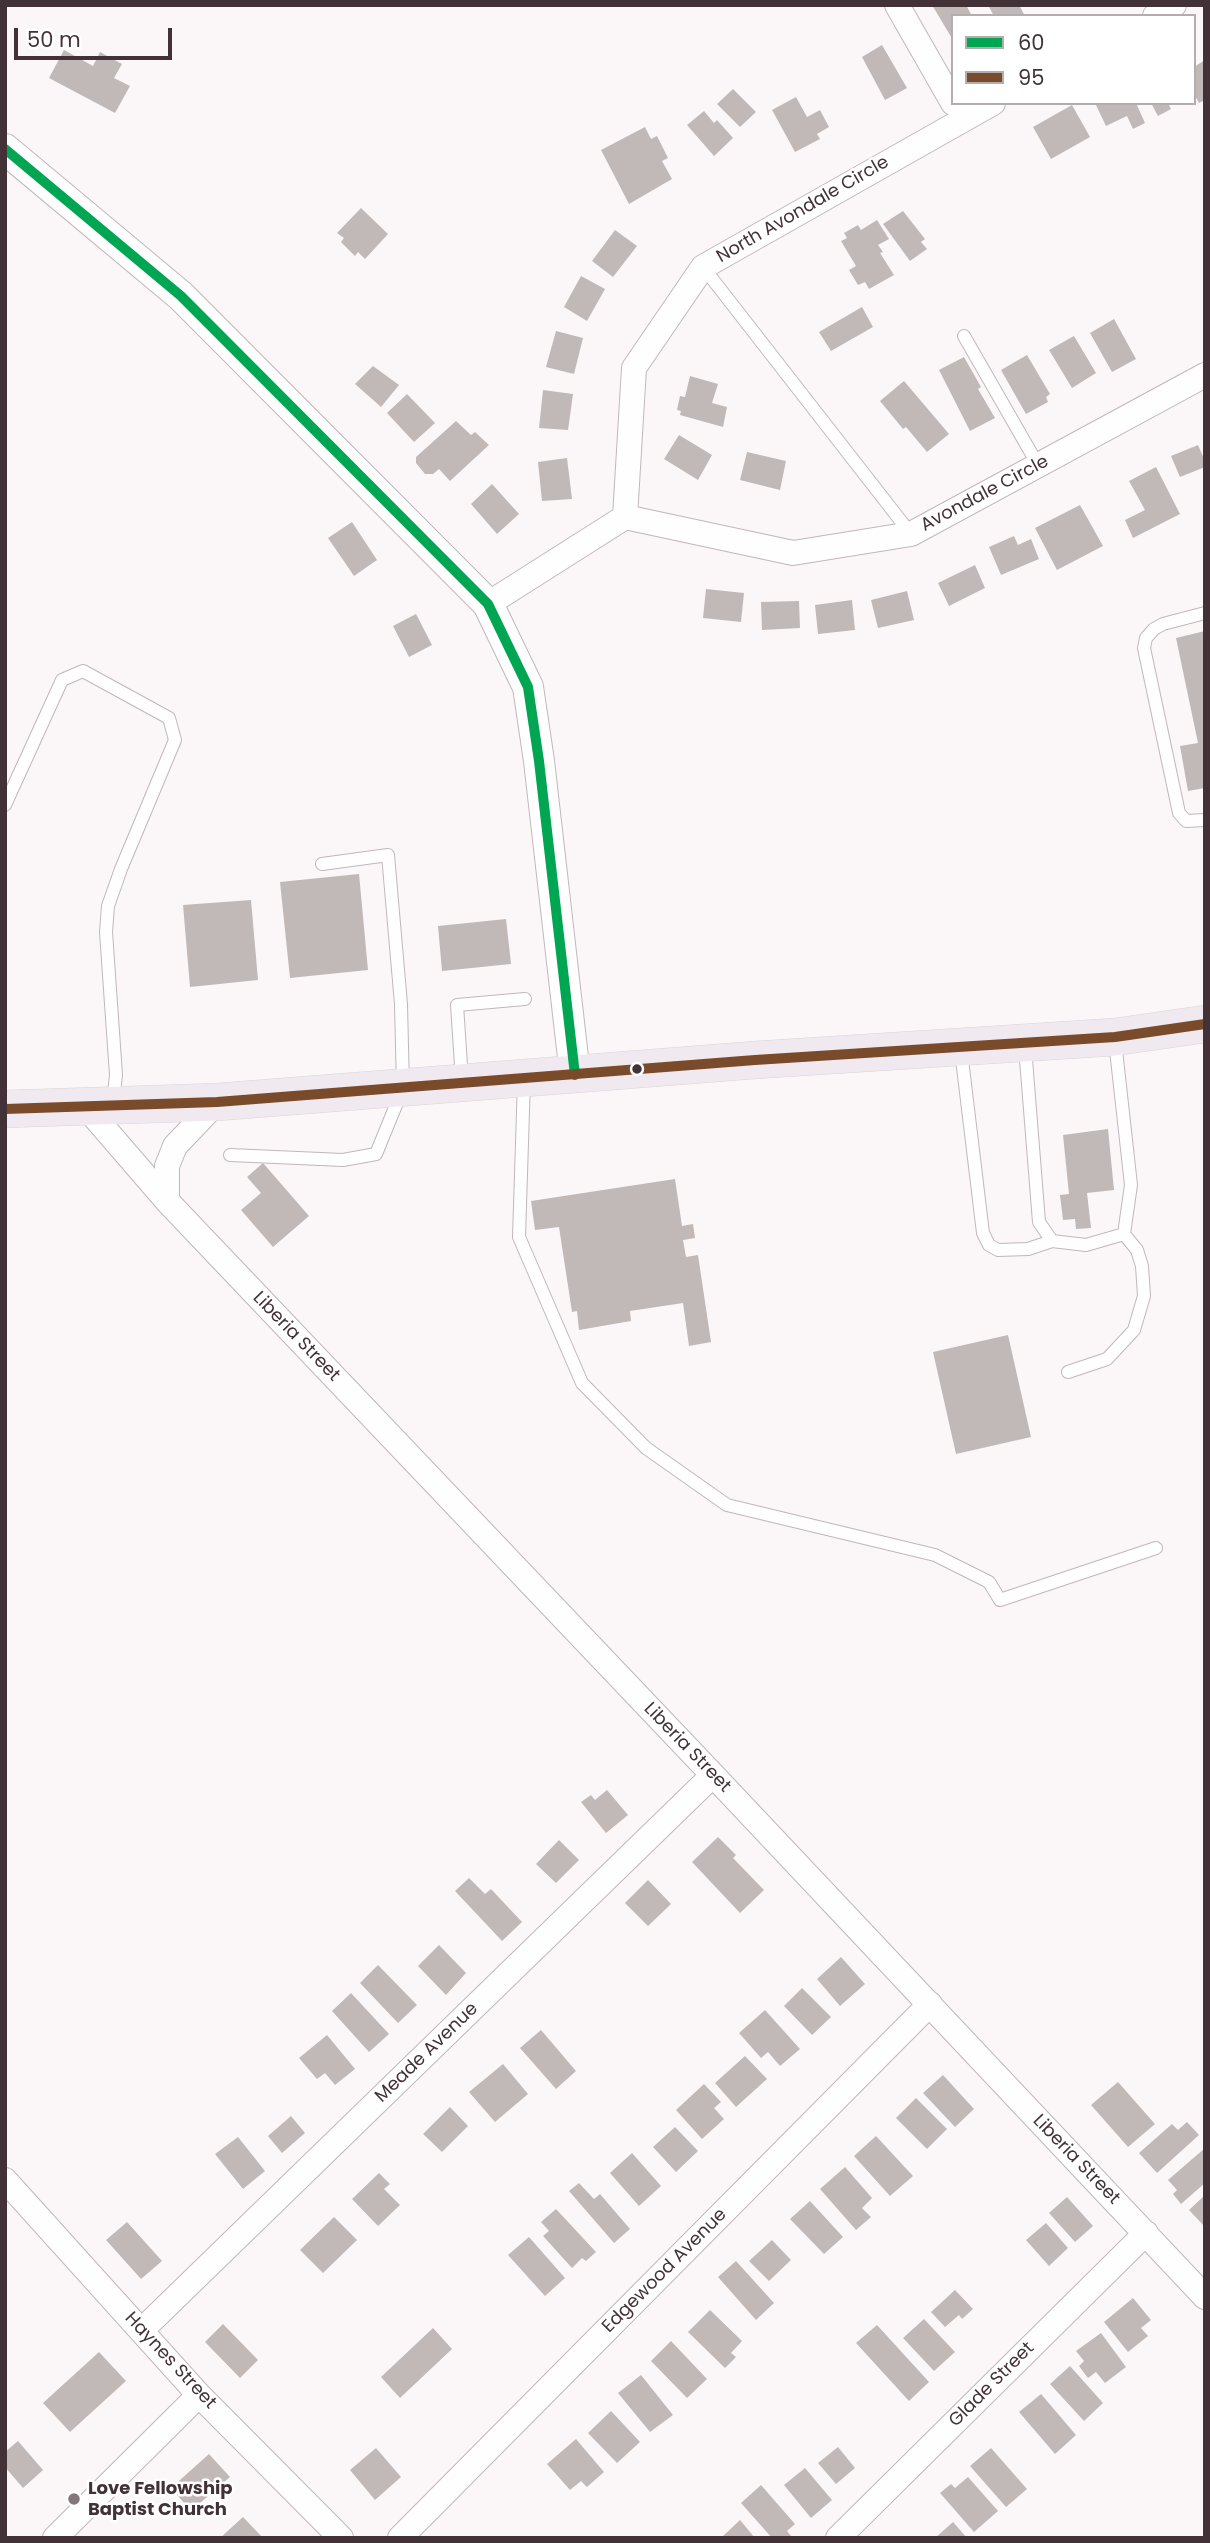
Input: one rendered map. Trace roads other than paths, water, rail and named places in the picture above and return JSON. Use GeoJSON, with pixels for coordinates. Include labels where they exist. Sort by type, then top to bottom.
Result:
{"type":"FeatureCollection","features":[{"type":"Feature","properties":{"kind":"main road"},"geometry":{"type":"LineString","coordinates":[[5,1108],[217,1102],[1115,1037],[1205,1024]]}},
{"type":"Feature","properties":{"kind":"street"},"geometry":{"type":"LineString","coordinates":[[897,5],[951,100]]}},
{"type":"Feature","properties":{"kind":"street"},"geometry":{"type":"LineString","coordinates":[[1158,14],[1174,5]]}},
{"type":"Feature","properties":{"kind":"street","name":"North Avondale Circle"},"geometry":{"type":"LineString","coordinates":[[625,517],[634,368],[703,267],[956,109],[981,105]]}},
{"type":"Feature","properties":{"kind":"street"},"geometry":{"type":"LineString","coordinates":[[5,149],[181,296],[488,604],[527,687],[539,761],[575,1075]]}},
{"type":"Feature","properties":{"kind":"street","name":"Avondale Circle"},"geometry":{"type":"LineString","coordinates":[[625,517],[793,553],[911,534],[1205,375]]}},
{"type":"Feature","properties":{"kind":"street"},"geometry":{"type":"LineString","coordinates":[[488,604],[625,517]]}},
{"type":"Feature","properties":{"kind":"street"},"geometry":{"type":"LineString","coordinates":[[167,1201],[167,1166],[175,1146],[217,1102]]}},
{"type":"Feature","properties":{"kind":"street","name":"Liberia Street"},"geometry":{"type":"LineString","coordinates":[[99,1105],[167,1201],[1205,2297]]}},
{"type":"Feature","properties":{"kind":"street","name":"Meade Avenue"},"geometry":{"type":"LineString","coordinates":[[142,2330],[713,1775]]}},
{"type":"Feature","properties":{"kind":"street","name":"Edgewood Avenue"},"geometry":{"type":"LineString","coordinates":[[400,2538],[930,2004]]}},
{"type":"Feature","properties":{"kind":"street","name":"Haynes Street"},"geometry":{"type":"LineString","coordinates":[[5,2180],[200,2395],[341,2538]]}},
{"type":"Feature","properties":{"kind":"street","name":"Glade Street"},"geometry":{"type":"LineString","coordinates":[[838,2538],[1146,2233]]}},
{"type":"Feature","properties":{"kind":"street"},"geometry":{"type":"LineString","coordinates":[[55,2538],[200,2395]]}},
{"type":"Feature","properties":{"kind":"lane"},"geometry":{"type":"LineString","coordinates":[[703,267],[911,534]]}},
{"type":"Feature","properties":{"kind":"lane"},"geometry":{"type":"LineString","coordinates":[[964,336],[1038,465]]}},
{"type":"Feature","properties":{"kind":"lane"},"geometry":{"type":"LineString","coordinates":[[1205,613],[1154,629],[1146,638],[1144,648],[1179,813],[1186,821],[1205,820]]}},
{"type":"Feature","properties":{"kind":"lane"},"geometry":{"type":"LineString","coordinates":[[5,805],[62,680],[83,671],[169,718],[175,740],[107,906],[106,932],[116,1075],[99,1105]]}},
{"type":"Feature","properties":{"kind":"lane"},"geometry":{"type":"LineString","coordinates":[[230,1155],[343,1160],[376,1154],[403,1088],[401,1004],[388,855],[322,864]]}},
{"type":"Feature","properties":{"kind":"lane"},"geometry":{"type":"LineString","coordinates":[[462,1084],[457,1005],[525,999]]}},
{"type":"Feature","properties":{"kind":"lane"},"geometry":{"type":"LineString","coordinates":[[1068,1372],[1107,1359],[1134,1330],[1144,1296],[1142,1266],[1137,1250],[1124,1234],[1130,1185],[1115,1037]]}},
{"type":"Feature","properties":{"kind":"lane"},"geometry":{"type":"LineString","coordinates":[[1025,1043],[1039,1222],[1052,1241]]}},
{"type":"Feature","properties":{"kind":"lane"},"geometry":{"type":"LineString","coordinates":[[960,1047],[983,1233],[989,1245],[998,1250],[1028,1249],[1052,1241],[1086,1245],[1124,1234]]}},
{"type":"Feature","properties":{"kind":"lane"},"geometry":{"type":"LineString","coordinates":[[524,1079],[519,1237],[582,1383],[646,1448],[727,1506],[935,1555],[989,1582],[1000,1600],[1156,1548]]}},
{"type":"Feature","properties":{"kind":"place","name":"Love Fellowship Baptist Church"},"geometry":{"type":"Point","coordinates":[74,2499]}}]}
